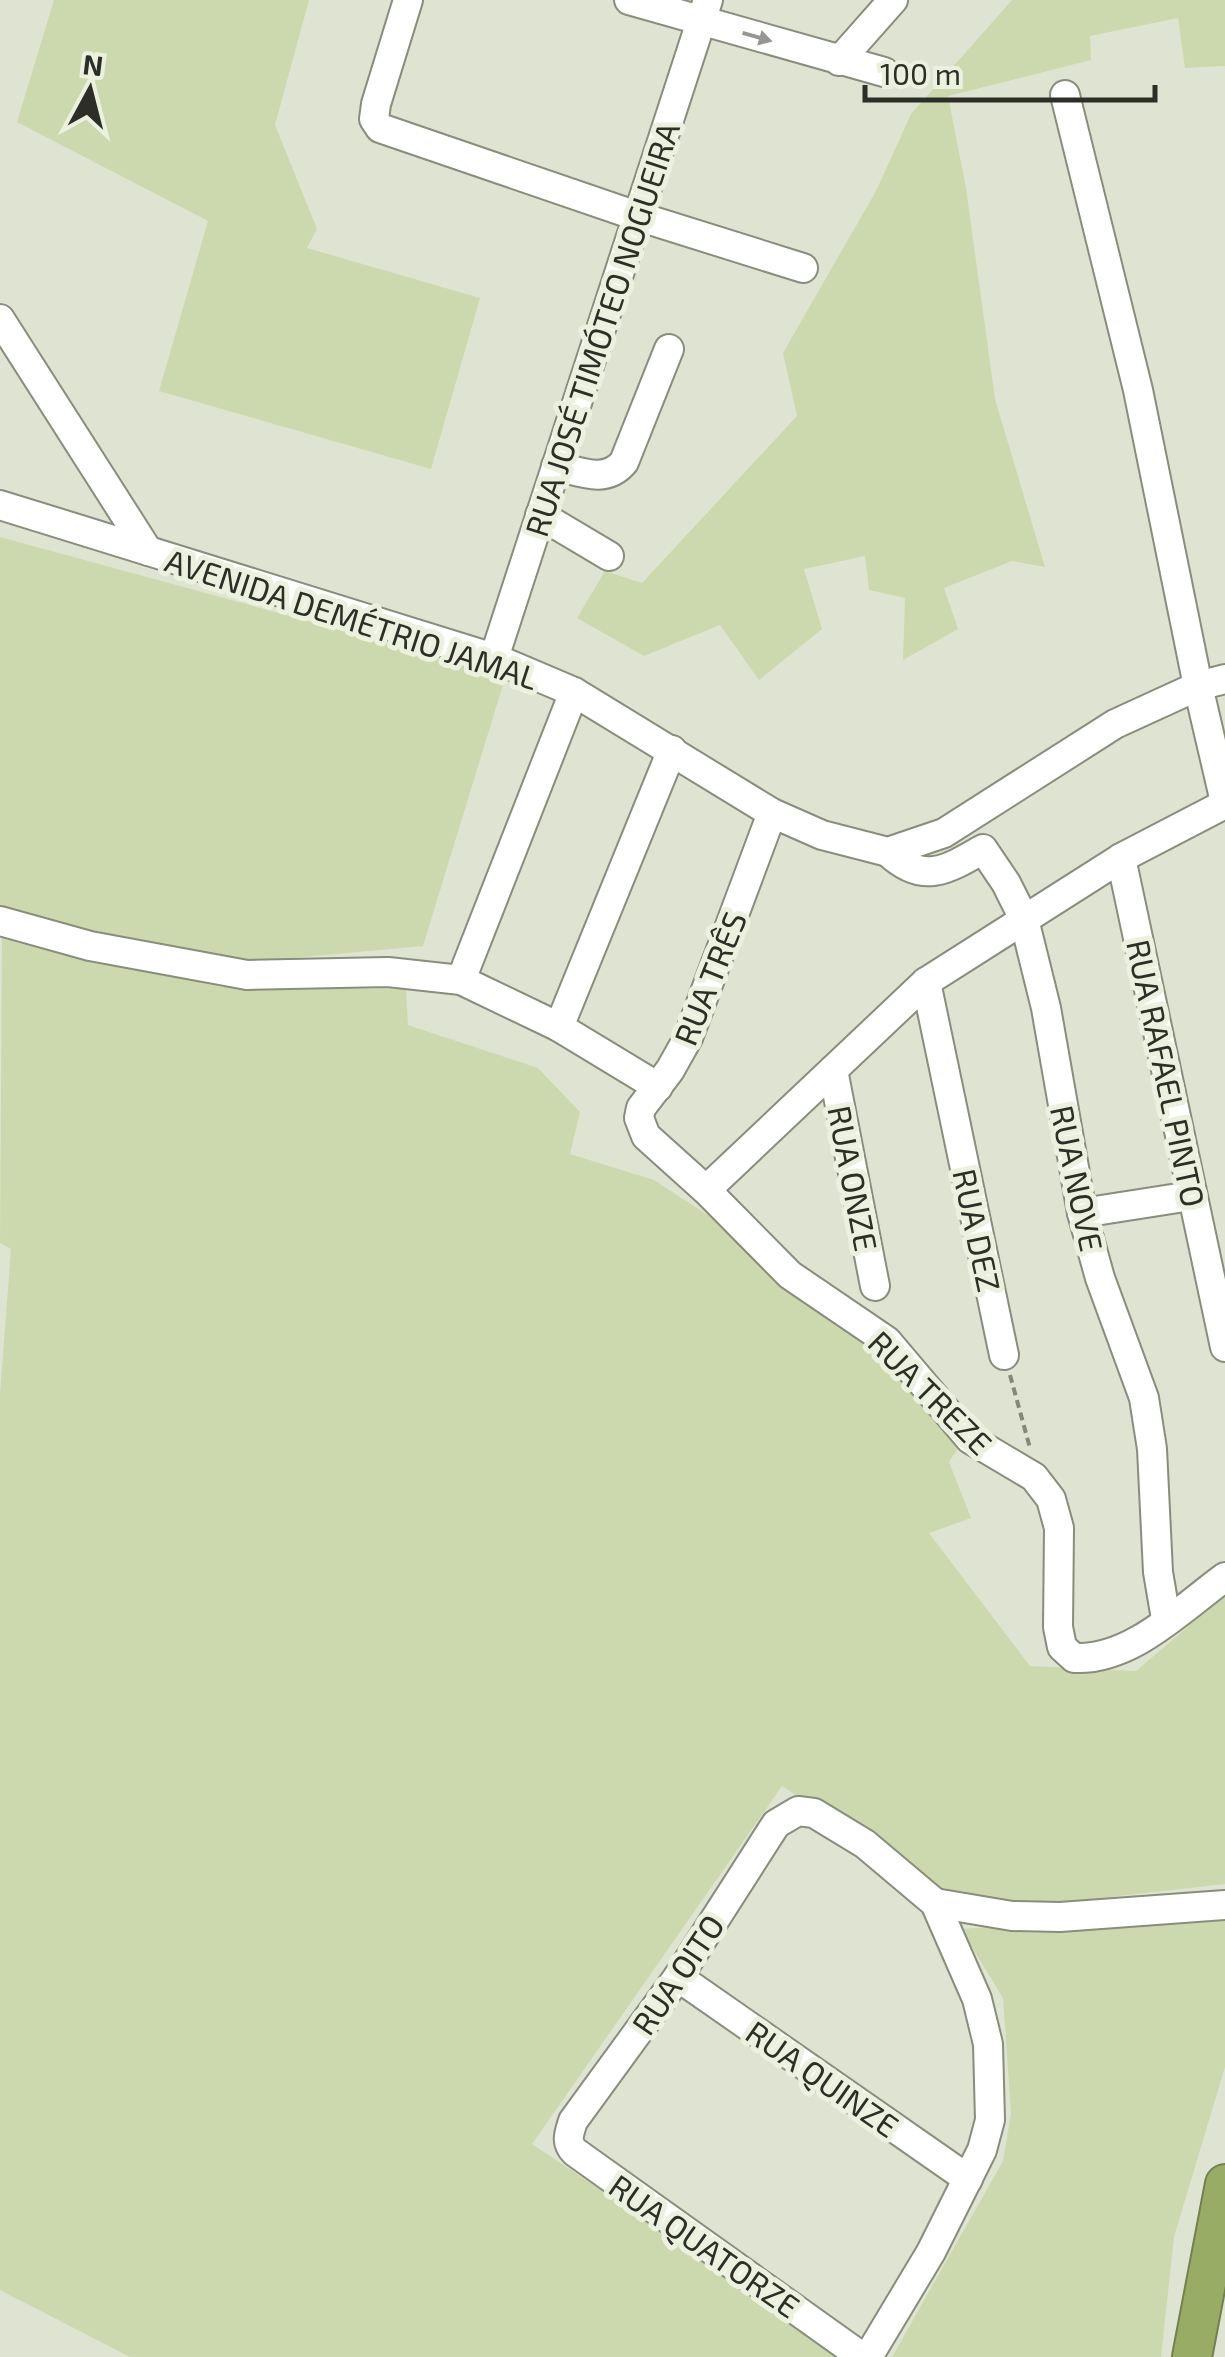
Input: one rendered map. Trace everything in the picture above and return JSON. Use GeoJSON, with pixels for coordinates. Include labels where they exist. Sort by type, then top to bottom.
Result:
{"type":"FeatureCollection","features":[{"type":"Feature","properties":{"kind":"highway"},"geometry":{"type":"LineString","coordinates":[[1192,2357],[1225,2184]]}},
{"type":"Feature","properties":{"kind":"street"},"geometry":{"type":"LineString","coordinates":[[408,0],[376,104],[374,119],[380,128],[803,268]]}},
{"type":"Feature","properties":{"kind":"street"},"geometry":{"type":"LineString","coordinates":[[629,0],[704,10],[840,61],[884,72]]}},
{"type":"Feature","properties":{"kind":"street"},"geometry":{"type":"LineString","coordinates":[[840,61],[893,0]]}},
{"type":"Feature","properties":{"kind":"street","name":"RUA JOSÉ TIMÓTEO NOGUEIRA"},"geometry":{"type":"LineString","coordinates":[[494,658],[704,10]]}},
{"type":"Feature","properties":{"kind":"street"},"geometry":{"type":"LineString","coordinates":[[706,1190],[926,982],[1121,858],[1225,803],[1138,390],[1065,95]]}},
{"type":"Feature","properties":{"kind":"street"},"geometry":{"type":"LineString","coordinates":[[0,320],[148,552]]}},
{"type":"Feature","properties":{"kind":"street"},"geometry":{"type":"LineString","coordinates":[[556,466],[598,476],[617,471],[624,462],[668,348]]}},
{"type":"Feature","properties":{"kind":"street","name":"AVENIDA DEMÉTRIO JAMAL"},"geometry":{"type":"LineString","coordinates":[[0,505],[494,658],[574,692],[772,813],[822,835],[888,852]]}},
{"type":"Feature","properties":{"kind":"street"},"geometry":{"type":"LineString","coordinates":[[540,514],[609,556]]}},
{"type":"Feature","properties":{"kind":"street"},"geometry":{"type":"LineString","coordinates":[[888,852],[944,833],[1115,724],[1198,686],[1225,678]]}},
{"type":"Feature","properties":{"kind":"street"},"geometry":{"type":"LineString","coordinates":[[461,980],[574,692]]}},
{"type":"Feature","properties":{"kind":"street"},"geometry":{"type":"LineString","coordinates":[[559,1027],[672,750]]}},
{"type":"Feature","properties":{"kind":"street","name":"RUA TRÊS"},"geometry":{"type":"LineString","coordinates":[[646,1136],[639,1118],[641,1108],[688,1038],[772,813]]}},
{"type":"Feature","properties":{"kind":"street","name":"RUA NOVE"},"geometry":{"type":"LineString","coordinates":[[888,852],[901,864],[921,872],[945,870],[983,849],[1024,919],[1046,1008],[1082,1213],[1100,1278],[1144,1398],[1152,1449],[1154,1534],[1166,1619]]}},
{"type":"Feature","properties":{"kind":"street","name":"RUA RAFAEL PINTO"},"geometry":{"type":"LineString","coordinates":[[1121,858],[1225,1347]]}},
{"type":"Feature","properties":{"kind":"street"},"geometry":{"type":"LineString","coordinates":[[0,922],[107,950],[247,975],[388,972],[461,980],[559,1027],[658,1087]]}},
{"type":"Feature","properties":{"kind":"street","name":"RUA DEZ"},"geometry":{"type":"LineString","coordinates":[[926,982],[1004,1355]]}},
{"type":"Feature","properties":{"kind":"street","name":"RUA ONZE"},"geometry":{"type":"LineString","coordinates":[[833,1070],[876,1286]]}},
{"type":"Feature","properties":{"kind":"street","name":"RUA TREZE"},"geometry":{"type":"LineString","coordinates":[[646,1136],[706,1190],[790,1276],[887,1341],[970,1439],[1034,1477]]}},
{"type":"Feature","properties":{"kind":"street"},"geometry":{"type":"LineString","coordinates":[[1082,1213],[1192,1196]]}},
{"type":"Feature","properties":{"kind":"street"},"geometry":{"type":"LineString","coordinates":[[1034,1477],[1051,1499],[1059,1528],[1058,1627],[1062,1647],[1074,1658],[1096,1659],[1126,1648],[1225,1577]]}},
{"type":"Feature","properties":{"kind":"street","name":"RUA OITO"},"geometry":{"type":"LineString","coordinates":[[572,2121],[678,1977],[776,1824],[798,1811],[814,1813],[865,1844],[934,1903]]}},
{"type":"Feature","properties":{"kind":"street"},"geometry":{"type":"LineString","coordinates":[[934,1903],[1012,1916],[1060,1917],[1225,1905]]}},
{"type":"Feature","properties":{"kind":"street"},"geometry":{"type":"LineString","coordinates":[[865,2357],[930,2252],[968,2180],[990,2120],[988,2044],[977,1999],[934,1903]]}},
{"type":"Feature","properties":{"kind":"street","name":"RUA QUINZE"},"geometry":{"type":"LineString","coordinates":[[678,1977],[968,2180]]}},
{"type":"Feature","properties":{"kind":"street","name":"RUA QUATORZE"},"geometry":{"type":"LineString","coordinates":[[572,2121],[568,2136],[575,2152],[865,2357]]}},
{"type":"Feature","properties":{"kind":"path"},"geometry":{"type":"LineString","coordinates":[[1004,1355],[1030,1448],[1034,1477]]}},
{"type":"Feature","properties":{"kind":"green space"},"geometry":{"type":"Polygon","coordinates":[[[54,0],[309,0],[275,125],[317,229],[307,248],[480,298],[431,469],[159,391],[208,221],[17,122],[54,0]]]}},
{"type":"Feature","properties":{"kind":"green space"},"geometry":{"type":"Polygon","coordinates":[[[1012,0],[1225,0],[1225,66],[1185,68],[1178,18],[1090,36],[1091,60],[948,96],[966,188],[995,399],[1045,567],[1012,561],[944,588],[958,629],[903,660],[905,598],[869,590],[865,556],[804,569],[822,629],[759,680],[720,625],[644,656],[577,618],[605,571],[642,583],[797,416],[783,353],[876,191],[911,114],[1012,0]]]}},
{"type":"Feature","properties":{"kind":"green space"},"geometry":{"type":"Polygon","coordinates":[[[0,537],[506,675],[423,946],[217,965],[0,906],[0,537]]]}},
{"type":"Feature","properties":{"kind":"green space"},"geometry":{"type":"Polygon","coordinates":[[[2,936],[220,987],[406,989],[408,1025],[538,1068],[580,1112],[570,1154],[654,1180],[712,1218],[723,1208],[862,1340],[961,1444],[949,1462],[971,1518],[929,1533],[1030,1666],[1136,1671],[1225,1595],[1225,1884],[1006,1909],[939,1887],[782,1786],[532,2144],[852,2357],[130,2357],[0,2290],[0,1394],[11,1249],[0,1243],[2,936]]]}},
{"type":"Feature","properties":{"kind":"green space"},"geometry":{"type":"Polygon","coordinates":[[[1225,1910],[1225,2067],[1174,2237],[1161,2357],[892,2357],[1003,2161],[1011,2113],[1003,1998],[961,1929],[1225,1910]]]}}]}
